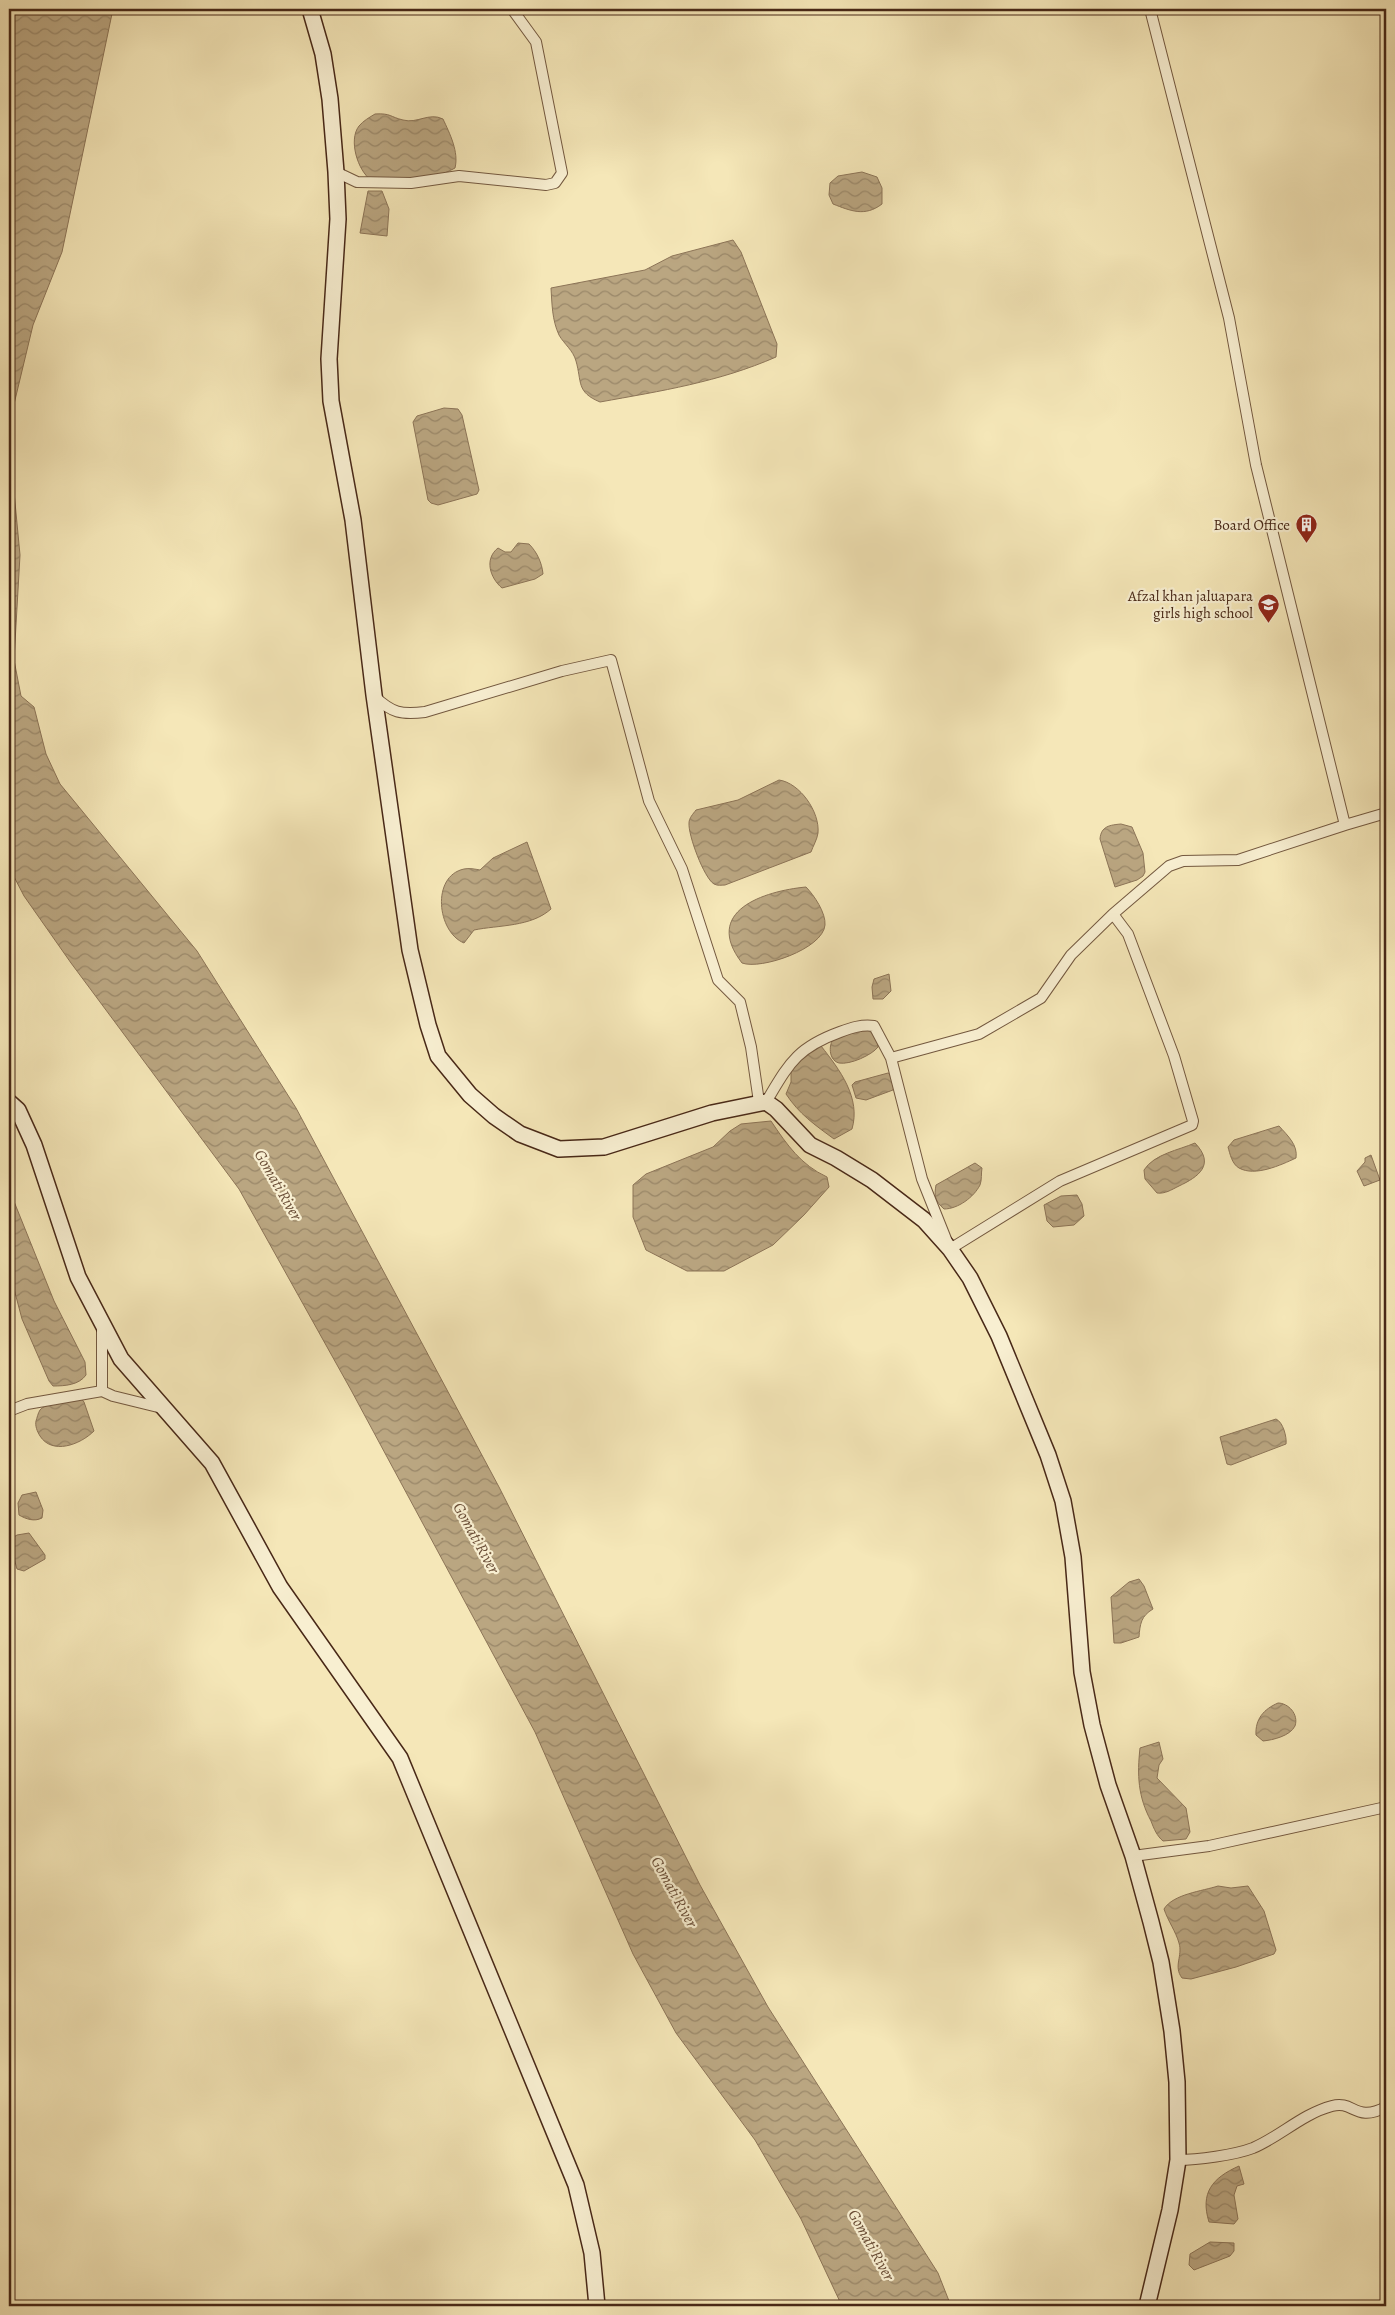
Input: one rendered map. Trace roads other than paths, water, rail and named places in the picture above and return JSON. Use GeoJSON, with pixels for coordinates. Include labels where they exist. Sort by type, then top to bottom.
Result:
{"type":"FeatureCollection","features":[{"type":"Feature","properties":{"kind":"main road"},"geometry":{"type":"LineString","coordinates":[[310,9],[323,54],[330,99],[336,172],[338,219],[328,359],[331,401],[353,520],[374,695],[410,950],[428,1025],[438,1056],[470,1095],[520,1134],[559,1149],[604,1147],[712,1113],[762,1102],[776,1108],[810,1145],[872,1180],[924,1220],[950,1249],[970,1278],[999,1336],[1048,1455],[1063,1501],[1073,1557],[1082,1672],[1092,1725],[1108,1784],[1133,1856],[1161,1962],[1172,2031],[1177,2082],[1178,2160],[1170,2210],[1147,2306]]}},
{"type":"Feature","properties":{"kind":"main road"},"geometry":{"type":"LineString","coordinates":[[9,1102],[18,1110],[34,1145],[78,1277],[121,1359],[212,1463],[280,1587],[400,1758],[576,2185],[592,2253],[597,2306]]}},
{"type":"Feature","properties":{"kind":"street"},"geometry":{"type":"LineString","coordinates":[[336,172],[357,182],[410,183],[459,176],[546,185],[555,183],[562,173],[536,42],[512,9]]}},
{"type":"Feature","properties":{"kind":"street"},"geometry":{"type":"LineString","coordinates":[[1150,9],[1229,318],[1256,465],[1345,825]]}},
{"type":"Feature","properties":{"kind":"street"},"geometry":{"type":"LineString","coordinates":[[374,695],[393,711],[406,714],[425,712],[562,671],[611,660],[649,801],[682,869],[718,980],[740,1002],[762,1102]]}},
{"type":"Feature","properties":{"kind":"street"},"geometry":{"type":"LineString","coordinates":[[891,1058],[979,1034],[1041,998],[1071,954],[1113,914],[1169,866],[1184,861],[1238,860],[1386,812]]}},
{"type":"Feature","properties":{"kind":"street"},"geometry":{"type":"LineString","coordinates":[[762,1102],[802,1050],[823,1038],[854,1026],[874,1026],[891,1058],[922,1179],[950,1249],[1060,1181],[1192,1125],[1193,1121],[1169,1042],[1128,934],[1113,914]]}},
{"type":"Feature","properties":{"kind":"street"},"geometry":{"type":"LineString","coordinates":[[102,1322],[102,1390]]}},
{"type":"Feature","properties":{"kind":"street"},"geometry":{"type":"LineString","coordinates":[[9,1411],[26,1404],[102,1390],[113,1396],[166,1409]]}},
{"type":"Feature","properties":{"kind":"street"},"geometry":{"type":"LineString","coordinates":[[1133,1856],[1209,1846],[1386,1807]]}},
{"type":"Feature","properties":{"kind":"street"},"geometry":{"type":"LineString","coordinates":[[1178,2160],[1194,2160],[1253,2148],[1302,2118],[1334,2105],[1346,2106],[1362,2114],[1371,2113],[1386,2106]]}},
{"type":"Feature","properties":{"kind":"water"},"geometry":{"type":"Polygon","coordinates":[[[9,9],[113,9],[62,252],[33,325],[9,425],[9,9]]]}},
{"type":"Feature","properties":{"kind":"water"},"geometry":{"type":"Polygon","coordinates":[[[375,114],[387,115],[408,121],[428,117],[443,119],[455,149],[455,168],[446,173],[425,178],[371,180],[366,176],[359,163],[354,139],[359,126],[375,114]]]}},
{"type":"Feature","properties":{"kind":"water"},"geometry":{"type":"Polygon","coordinates":[[[862,172],[877,177],[882,188],[882,204],[864,212],[858,212],[833,204],[829,195],[830,183],[838,176],[862,172]]]}},
{"type":"Feature","properties":{"kind":"water"},"geometry":{"type":"Polygon","coordinates":[[[368,191],[382,191],[389,209],[387,236],[360,233],[368,191]]]}},
{"type":"Feature","properties":{"kind":"water"},"geometry":{"type":"Polygon","coordinates":[[[733,240],[741,252],[777,344],[776,357],[733,373],[667,390],[600,402],[587,394],[581,386],[575,357],[559,335],[555,324],[551,288],[645,270],[672,256],[733,240]]]}},
{"type":"Feature","properties":{"kind":"water"},"geometry":{"type":"Polygon","coordinates":[[[444,408],[458,409],[462,415],[479,490],[477,494],[438,505],[428,500],[413,422],[417,416],[444,408]]]}},
{"type":"Feature","properties":{"kind":"water","name":"Gomati River"},"geometry":{"type":"Polygon","coordinates":[[[9,439],[20,555],[14,660],[21,696],[34,707],[46,754],[60,784],[197,951],[296,1108],[499,1487],[700,1885],[768,2007],[938,2273],[951,2306],[842,2306],[801,2219],[755,2140],[676,2033],[633,1954],[535,1732],[351,1390],[239,1189],[71,963],[24,896],[9,867],[9,439]]]}},
{"type":"Feature","properties":{"kind":"water"},"geometry":{"type":"Polygon","coordinates":[[[518,543],[529,544],[532,547],[539,558],[543,574],[535,579],[502,588],[492,574],[490,568],[491,557],[498,548],[505,552],[511,552],[518,543]]]}},
{"type":"Feature","properties":{"kind":"water"},"geometry":{"type":"Polygon","coordinates":[[[779,780],[787,782],[801,793],[816,816],[818,833],[811,852],[725,885],[714,884],[701,865],[694,846],[689,829],[691,816],[696,810],[738,800],[779,780]]]}},
{"type":"Feature","properties":{"kind":"water"},"geometry":{"type":"Polygon","coordinates":[[[1121,824],[1132,827],[1143,853],[1145,872],[1137,880],[1115,887],[1100,839],[1104,829],[1121,824]]]}},
{"type":"Feature","properties":{"kind":"water"},"geometry":{"type":"Polygon","coordinates":[[[527,842],[551,909],[543,915],[524,922],[474,930],[464,943],[455,937],[443,917],[442,893],[446,882],[453,874],[464,869],[480,870],[493,858],[527,842]]]}},
{"type":"Feature","properties":{"kind":"water"},"geometry":{"type":"Polygon","coordinates":[[[806,887],[816,899],[824,915],[825,925],[822,934],[814,942],[790,956],[763,963],[742,963],[732,945],[729,930],[734,917],[743,907],[757,899],[773,893],[806,887]]]}},
{"type":"Feature","properties":{"kind":"water"},"geometry":{"type":"Polygon","coordinates":[[[889,974],[891,991],[883,999],[873,999],[872,987],[874,979],[889,974]]]}},
{"type":"Feature","properties":{"kind":"water"},"geometry":{"type":"Polygon","coordinates":[[[869,1029],[877,1039],[878,1047],[875,1050],[855,1061],[839,1063],[832,1058],[830,1049],[835,1037],[845,1033],[869,1029]]]}},
{"type":"Feature","properties":{"kind":"water"},"geometry":{"type":"Polygon","coordinates":[[[821,1046],[842,1075],[854,1106],[852,1129],[834,1139],[802,1113],[786,1094],[791,1082],[791,1067],[803,1054],[821,1046]]]}},
{"type":"Feature","properties":{"kind":"water"},"geometry":{"type":"Polygon","coordinates":[[[888,1073],[891,1074],[895,1083],[893,1090],[866,1100],[856,1098],[852,1085],[855,1082],[888,1073]]]}},
{"type":"Feature","properties":{"kind":"water"},"geometry":{"type":"Polygon","coordinates":[[[771,1121],[802,1160],[827,1177],[829,1187],[804,1215],[773,1245],[724,1271],[687,1271],[646,1250],[633,1217],[633,1185],[646,1174],[713,1147],[730,1131],[741,1124],[771,1121]]]}},
{"type":"Feature","properties":{"kind":"water"},"geometry":{"type":"Polygon","coordinates":[[[1279,1126],[1294,1145],[1296,1158],[1276,1167],[1260,1171],[1245,1170],[1235,1164],[1228,1147],[1234,1140],[1279,1126]]]}},
{"type":"Feature","properties":{"kind":"water"},"geometry":{"type":"Polygon","coordinates":[[[1195,1143],[1204,1158],[1202,1169],[1192,1179],[1163,1193],[1157,1193],[1145,1179],[1144,1170],[1160,1156],[1195,1143]]]}},
{"type":"Feature","properties":{"kind":"water"},"geometry":{"type":"Polygon","coordinates":[[[1371,1155],[1380,1180],[1364,1186],[1357,1171],[1365,1162],[1365,1158],[1371,1155]]]}},
{"type":"Feature","properties":{"kind":"water"},"geometry":{"type":"Polygon","coordinates":[[[975,1163],[982,1168],[981,1183],[977,1189],[970,1198],[960,1205],[944,1209],[936,1198],[936,1185],[975,1163]]]}},
{"type":"Feature","properties":{"kind":"water"},"geometry":{"type":"Polygon","coordinates":[[[9,1189],[54,1301],[85,1362],[86,1375],[76,1383],[53,1386],[49,1381],[22,1319],[9,1270],[9,1189]]]}},
{"type":"Feature","properties":{"kind":"water"},"geometry":{"type":"Polygon","coordinates":[[[1077,1195],[1082,1204],[1084,1216],[1074,1225],[1053,1227],[1047,1221],[1044,1205],[1061,1196],[1077,1195]]]}},
{"type":"Feature","properties":{"kind":"water"},"geometry":{"type":"Polygon","coordinates":[[[80,1397],[84,1402],[94,1431],[74,1444],[66,1446],[52,1445],[45,1442],[36,1427],[40,1410],[52,1404],[80,1397]]]}},
{"type":"Feature","properties":{"kind":"water"},"geometry":{"type":"Polygon","coordinates":[[[1276,1419],[1281,1423],[1284,1430],[1286,1444],[1231,1465],[1227,1464],[1220,1437],[1276,1419]]]}},
{"type":"Feature","properties":{"kind":"water"},"geometry":{"type":"Polygon","coordinates":[[[36,1492],[43,1510],[42,1518],[30,1520],[24,1518],[19,1515],[18,1503],[22,1495],[36,1492]]]}},
{"type":"Feature","properties":{"kind":"water"},"geometry":{"type":"Polygon","coordinates":[[[29,1533],[45,1555],[45,1559],[24,1571],[17,1569],[9,1540],[17,1535],[29,1533]]]}},
{"type":"Feature","properties":{"kind":"water"},"geometry":{"type":"Polygon","coordinates":[[[1139,1579],[1144,1586],[1153,1609],[1142,1621],[1139,1637],[1121,1643],[1114,1643],[1111,1597],[1129,1582],[1139,1579]]]}},
{"type":"Feature","properties":{"kind":"water"},"geometry":{"type":"Polygon","coordinates":[[[1278,1703],[1282,1703],[1292,1710],[1296,1722],[1295,1726],[1285,1735],[1263,1741],[1256,1735],[1257,1724],[1261,1715],[1278,1703]]]}},
{"type":"Feature","properties":{"kind":"water"},"geometry":{"type":"Polygon","coordinates":[[[1159,1742],[1163,1759],[1159,1765],[1157,1778],[1186,1808],[1190,1832],[1186,1839],[1163,1841],[1156,1832],[1143,1803],[1139,1777],[1140,1748],[1159,1742]]]}},
{"type":"Feature","properties":{"kind":"water"},"geometry":{"type":"Polygon","coordinates":[[[1218,1886],[1231,1888],[1248,1886],[1264,1911],[1276,1950],[1274,1954],[1236,1967],[1191,1979],[1182,1978],[1178,1969],[1179,1943],[1164,1909],[1168,1904],[1181,1896],[1218,1886]]]}},
{"type":"Feature","properties":{"kind":"water"},"geometry":{"type":"Polygon","coordinates":[[[1239,2166],[1244,2184],[1237,2186],[1234,2195],[1238,2219],[1234,2224],[1209,2222],[1206,2203],[1210,2188],[1215,2181],[1239,2166]]]}},
{"type":"Feature","properties":{"kind":"water"},"geometry":{"type":"Polygon","coordinates":[[[1210,2242],[1234,2243],[1234,2251],[1230,2256],[1194,2270],[1189,2265],[1190,2254],[1210,2242]]]}},
{"type":"Feature","properties":{"kind":"place","name":"Board Office"},"geometry":{"type":"Point","coordinates":[1306,544]}},
{"type":"Feature","properties":{"kind":"place","name":"Afzal khan jaluapara girls high school"},"geometry":{"type":"Point","coordinates":[1269,624]}}]}
